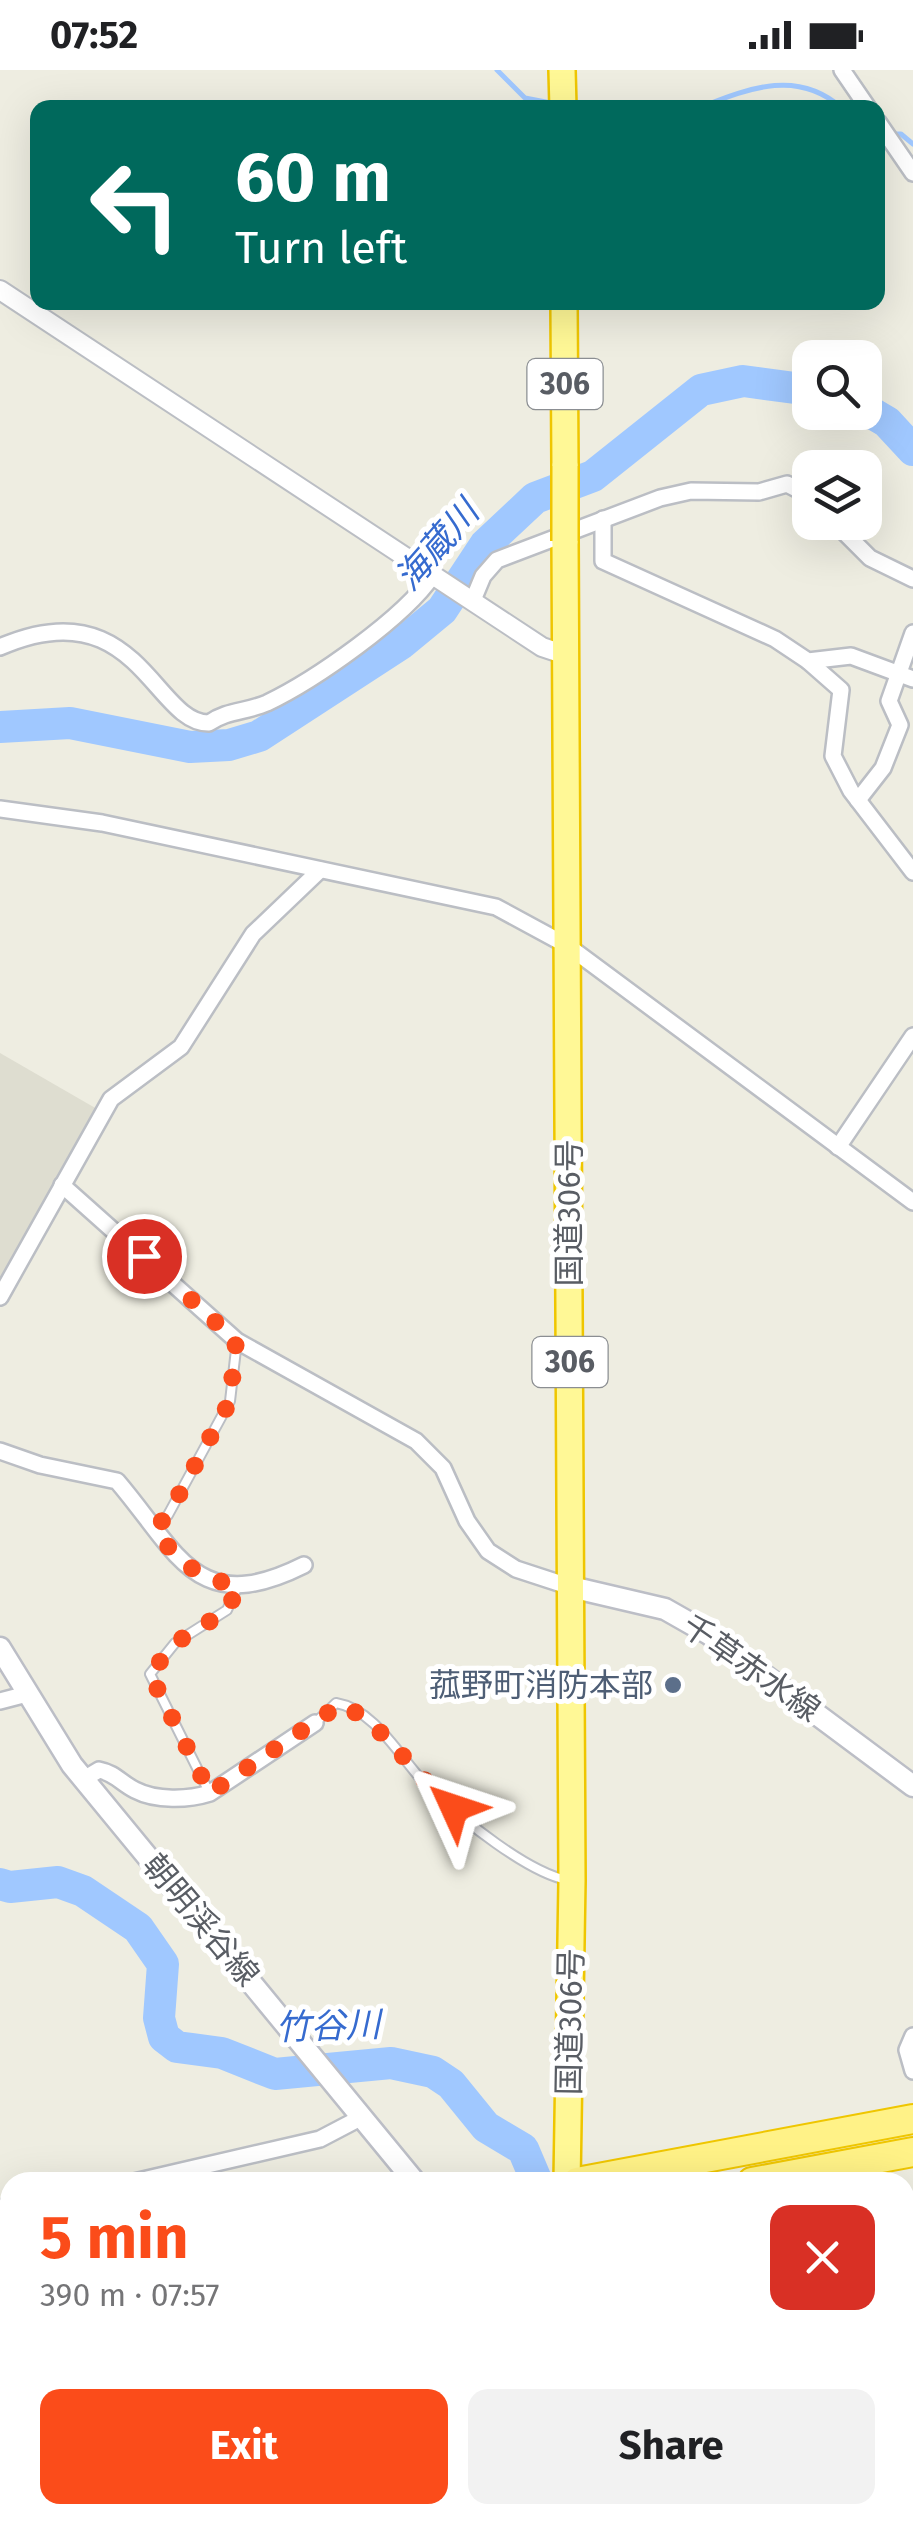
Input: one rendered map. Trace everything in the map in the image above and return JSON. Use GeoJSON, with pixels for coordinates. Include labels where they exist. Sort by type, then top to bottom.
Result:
{"type":"FeatureCollection","features":[{"type":"Feature","properties":{"kind":"highway","name":"国道306号"},"geometry":{"type":"LineString","coordinates":[[564,310],[572,1881],[567,2172]]}},
{"type":"Feature","properties":{"kind":"highway"},"geometry":{"type":"LineString","coordinates":[[630,2172],[913,2119]]}},
{"type":"Feature","properties":{"kind":"highway"},"geometry":{"type":"LineString","coordinates":[[806,2172],[913,2152]]}},
{"type":"Feature","properties":{"kind":"main road","name":"千草赤水線"},"geometry":{"type":"LineString","coordinates":[[571,1587],[665,1609],[709,1634],[913,1786]]}},
{"type":"Feature","properties":{"kind":"main road","name":"朝明渓谷線"},"geometry":{"type":"LineString","coordinates":[[0,1648],[84,1779],[407,2172]]}},
{"type":"Feature","properties":{"kind":"street"},"geometry":{"type":"LineString","coordinates":[[842,70],[863,100]]}},
{"type":"Feature","properties":{"kind":"street"},"geometry":{"type":"LineString","coordinates":[[885,132],[913,173]]}},
{"type":"Feature","properties":{"kind":"street"},"geometry":{"type":"LineString","coordinates":[[0,290],[30,310]]}},
{"type":"Feature","properties":{"kind":"street"},"geometry":{"type":"LineString","coordinates":[[30,310],[542,647],[566,655]]}},
{"type":"Feature","properties":{"kind":"street"},"geometry":{"type":"LineString","coordinates":[[471,599],[497,560],[603,519],[691,491],[759,492],[787,484],[792,487]]}},
{"type":"Feature","properties":{"kind":"street"},"geometry":{"type":"LineString","coordinates":[[603,519],[602,561],[775,639],[841,690],[832,756],[858,800],[913,872]]}},
{"type":"Feature","properties":{"kind":"street"},"geometry":{"type":"LineString","coordinates":[[852,540],[870,558],[913,579]]}},
{"type":"Feature","properties":{"kind":"street"},"geometry":{"type":"LineString","coordinates":[[0,646],[30,635],[96,637],[138,662],[188,716],[208,723],[221,714],[266,703],[332,661],[409,606],[437,577]]}},
{"type":"Feature","properties":{"kind":"street"},"geometry":{"type":"LineString","coordinates":[[858,800],[883,768],[900,726],[888,700],[905,675],[913,634]]}},
{"type":"Feature","properties":{"kind":"street"},"geometry":{"type":"LineString","coordinates":[[808,662],[850,656],[905,675]]}},
{"type":"Feature","properties":{"kind":"street"},"geometry":{"type":"LineString","coordinates":[[0,809],[102,823],[496,907],[568,946],[913,1202]]}},
{"type":"Feature","properties":{"kind":"street"},"geometry":{"type":"LineString","coordinates":[[0,1297],[111,1099],[181,1047],[252,934],[320,870]]}},
{"type":"Feature","properties":{"kind":"street"},"geometry":{"type":"LineString","coordinates":[[838,1146],[913,1036]]}},
{"type":"Feature","properties":{"kind":"street"},"geometry":{"type":"LineString","coordinates":[[62,1184],[236,1341],[416,1441],[443,1468],[467,1521],[488,1551],[516,1569],[571,1587]]}},
{"type":"Feature","properties":{"kind":"street"},"geometry":{"type":"LineString","coordinates":[[0,1451],[40,1465],[117,1481],[184,1565],[198,1574],[238,1586],[278,1578],[304,1565]]}},
{"type":"Feature","properties":{"kind":"street"},"geometry":{"type":"LineString","coordinates":[[0,1700],[27,1694]]}},
{"type":"Feature","properties":{"kind":"street"},"geometry":{"type":"LineString","coordinates":[[84,1779],[99,1770],[114,1773],[132,1789],[154,1797],[210,1793],[315,1723]]}},
{"type":"Feature","properties":{"kind":"street"},"geometry":{"type":"LineString","coordinates":[[913,2036],[906,2050],[913,2071]]}},
{"type":"Feature","properties":{"kind":"street"},"geometry":{"type":"LineString","coordinates":[[187,2172],[320,2138],[362,2117]]}},
{"type":"Feature","properties":{"kind":"lane"},"geometry":{"type":"LineString","coordinates":[[155,1528],[168,1515],[230,1401],[236,1341]]}},
{"type":"Feature","properties":{"kind":"lane"},"geometry":{"type":"LineString","coordinates":[[210,1793],[150,1674],[175,1643],[228,1610],[238,1586]]}},
{"type":"Feature","properties":{"kind":"lane"},"geometry":{"type":"LineString","coordinates":[[315,1723],[336,1703],[348,1707],[392,1741],[432,1791],[539,1871],[572,1881]]}},
{"type":"Feature","properties":{"kind":"shaded area"},"geometry":{"type":"Polygon","coordinates":[[[0,1053],[97,1109],[0,1288],[0,1053]]]}},
{"type":"Feature","properties":{"kind":"waterway"},"geometry":{"type":"LineString","coordinates":[[497,70],[525,98],[535,100]]}},
{"type":"Feature","properties":{"kind":"waterway"},"geometry":{"type":"LineString","coordinates":[[720,100],[775,86],[809,89],[831,100]]}},
{"type":"Feature","properties":{"kind":"waterway"},"geometry":{"type":"LineString","coordinates":[[890,134],[901,134],[913,144]]}},
{"type":"Feature","properties":{"kind":"waterway","name":"海蔵川"},"geometry":{"type":"LineString","coordinates":[[0,727],[70,723],[190,747],[229,745],[259,736],[402,643],[442,610],[485,545],[535,498],[593,476],[701,390],[743,381],[792,388]]}},
{"type":"Feature","properties":{"kind":"waterway","name":"海蔵川"},"geometry":{"type":"LineString","coordinates":[[882,419],[913,450]]}},
{"type":"Feature","properties":{"kind":"waterway","name":"竹谷川"},"geometry":{"type":"LineString","coordinates":[[0,1884],[10,1887],[58,1882],[83,1891],[138,1928],[163,1964],[159,2018],[164,2037],[177,2047],[222,2053],[275,2074],[391,2063],[433,2072],[451,2084],[486,2127],[523,2149],[533,2172]]}},
{"type":"Feature","properties":{"kind":"place","name":"菰野町消防本部"},"geometry":{"type":"Point","coordinates":[673,1685]}},
{"type":"Feature","properties":{"kind":"route"},"geometry":{"type":"LineString","coordinates":[[144,1256],[236,1341],[230,1401],[168,1515],[155,1528],[184,1565],[213,1580],[238,1586],[228,1610],[182,1637],[150,1674],[210,1793],[315,1723],[336,1703],[348,1707],[392,1741],[432,1791],[454,1808]]}}]}
